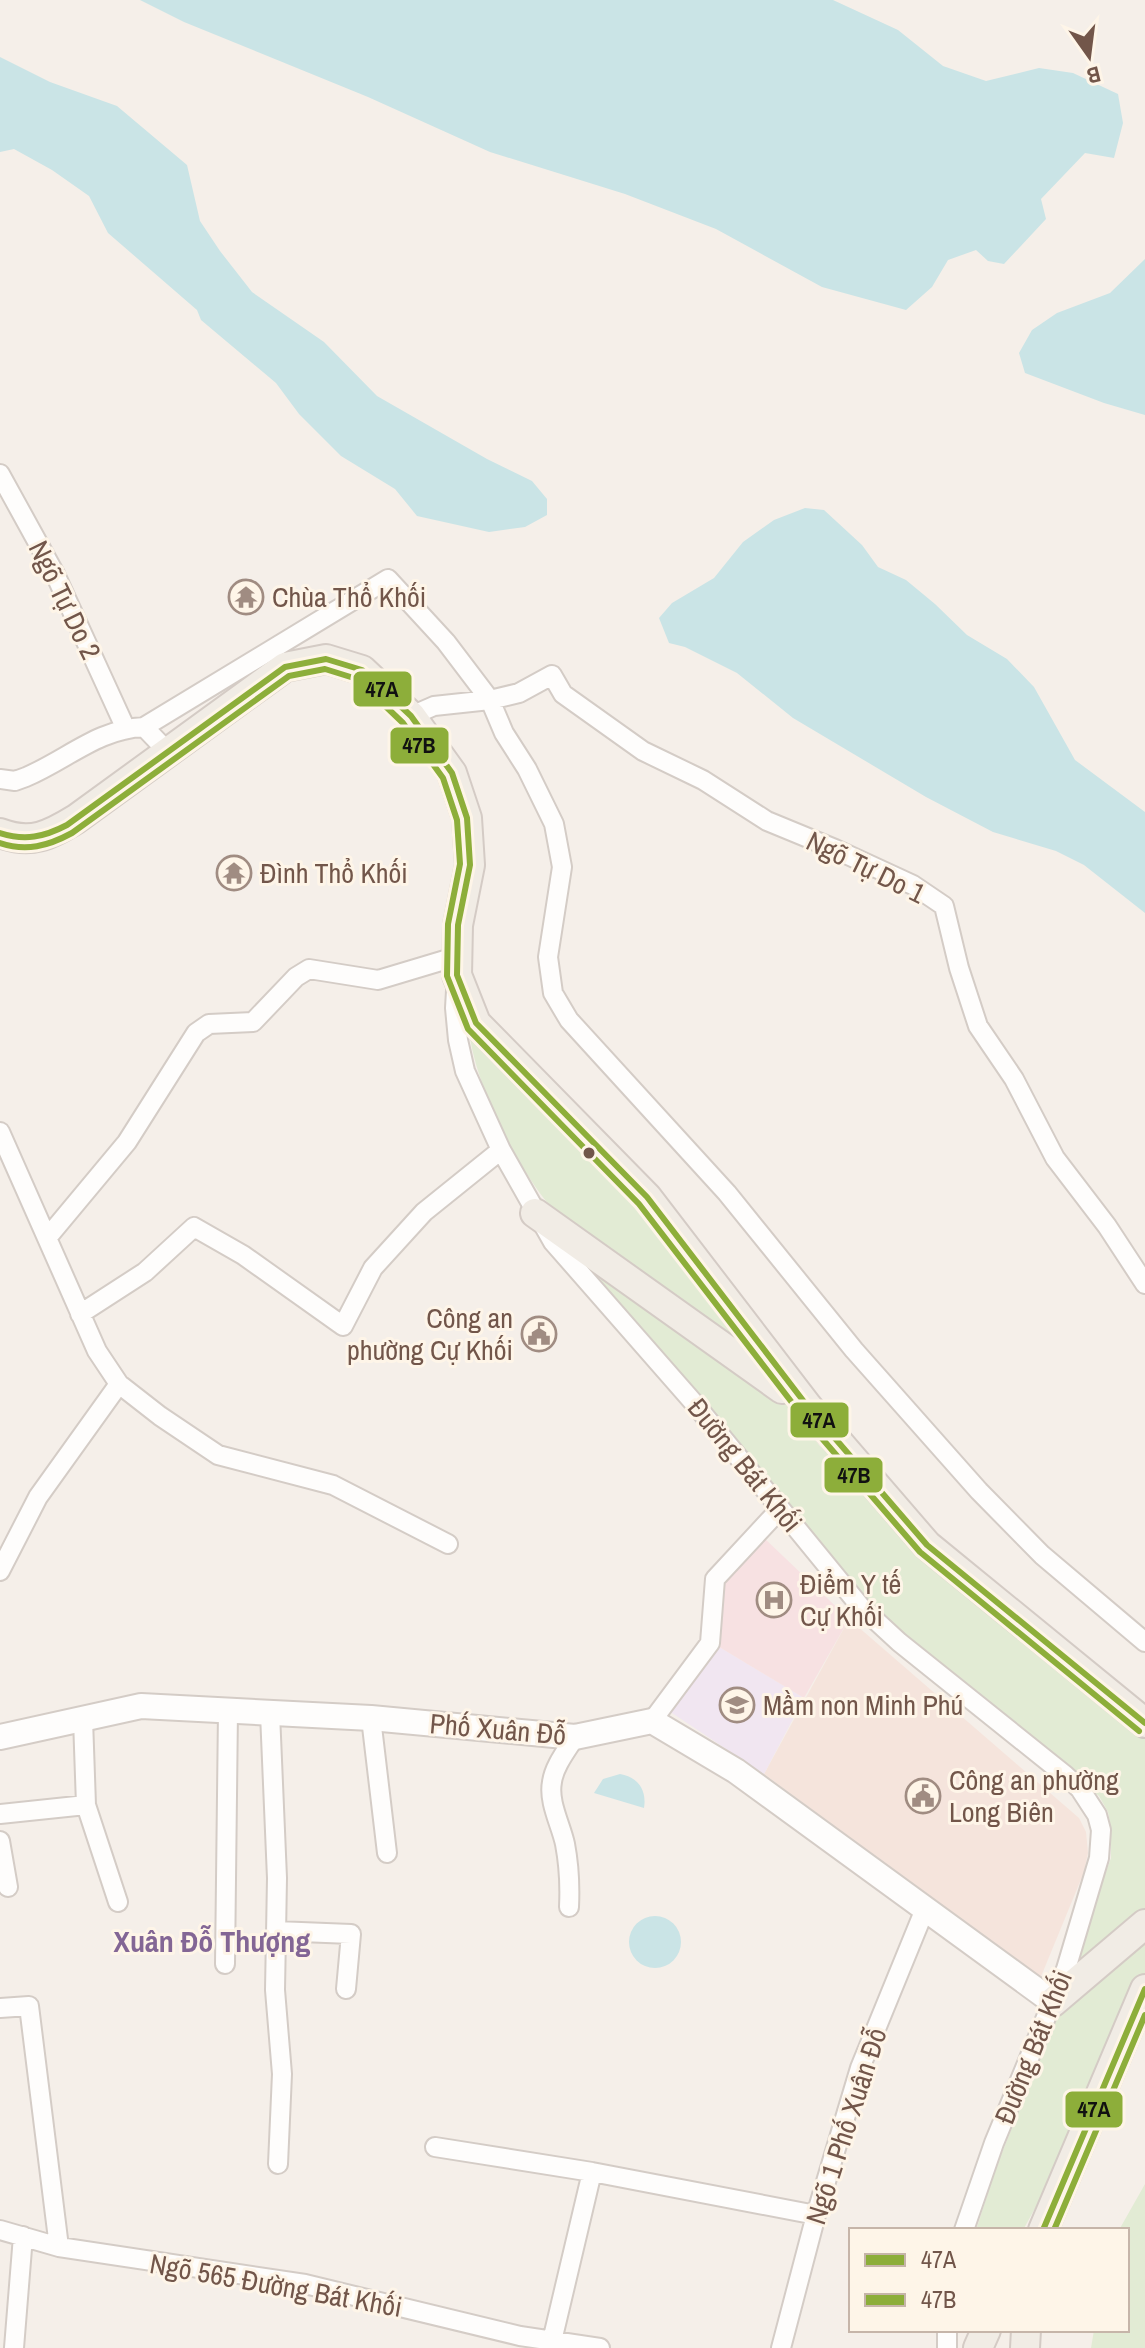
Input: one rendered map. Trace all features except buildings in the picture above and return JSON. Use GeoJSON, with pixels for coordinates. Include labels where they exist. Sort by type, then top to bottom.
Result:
{"type":"FeatureCollection","features":[{"type":"Feature","properties":{"kind":"main road"},"geometry":{"type":"LineString","coordinates":[[0,833],[16,839],[48,836],[76,819],[285,667],[326,659],[362,670],[411,716],[452,773],[467,818],[470,865],[458,925],[457,975],[476,1023],[647,1197],[808,1407],[927,1545],[1145,1723]]}},
{"type":"Feature","properties":{"kind":"main road"},"geometry":{"type":"LineString","coordinates":[[535,1213],[808,1407]]}},
{"type":"Feature","properties":{"kind":"main road"},"geometry":{"type":"LineString","coordinates":[[1053,2002],[1145,1924]]}},
{"type":"Feature","properties":{"kind":"main road"},"geometry":{"type":"LineString","coordinates":[[1044,2228],[1145,1989]]}},
{"type":"Feature","properties":{"kind":"main road"},"geometry":{"type":"LineString","coordinates":[[1033,2228],[1068,2174]]}},
{"type":"Feature","properties":{"kind":"street","name":"Ngõ Tự Do 2"},"geometry":{"type":"LineString","coordinates":[[0,474],[135,727],[167,751]]}},
{"type":"Feature","properties":{"kind":"street"},"geometry":{"type":"LineString","coordinates":[[0,779],[15,781],[26,777],[97,738],[135,727],[388,579],[446,642],[490,700],[504,733],[527,769],[554,824],[562,867],[548,957],[553,993],[569,1020],[727,1193],[854,1350],[968,1480],[1042,1555],[1145,1642]]}},
{"type":"Feature","properties":{"kind":"street","name":"Ngõ Tự Do 1"},"geometry":{"type":"LineString","coordinates":[[411,716],[434,706],[490,700],[519,693],[552,675],[563,694],[643,751],[703,780],[767,821],[913,885],[944,906],[959,968],[978,1026],[1014,1079],[1055,1158],[1107,1226],[1145,1284]]}},
{"type":"Feature","properties":{"kind":"street"},"geometry":{"type":"LineString","coordinates":[[47,1238],[127,1142],[196,1033],[209,1024],[253,1022],[296,977],[309,969],[378,980],[458,956]]}},
{"type":"Feature","properties":{"kind":"street","name":"Đường Bát Khối"},"geometry":{"type":"LineString","coordinates":[[458,956],[455,1008],[461,1054],[477,1100],[535,1213],[571,1265],[694,1403],[860,1606],[899,1642],[1065,1775],[1093,1808],[1101,1830],[1099,1858],[1074,1946],[994,2143],[965,2228]]}},
{"type":"Feature","properties":{"kind":"street"},"geometry":{"type":"LineString","coordinates":[[0,1132],[97,1351],[119,1384],[218,1455],[333,1485],[448,1544]]}},
{"type":"Feature","properties":{"kind":"street"},"geometry":{"type":"LineString","coordinates":[[80,1314],[145,1272],[194,1227],[243,1255],[343,1326],[373,1268],[424,1212],[501,1150]]}},
{"type":"Feature","properties":{"kind":"street"},"geometry":{"type":"LineString","coordinates":[[0,1571],[38,1497],[119,1384]]}},
{"type":"Feature","properties":{"kind":"street"},"geometry":{"type":"LineString","coordinates":[[780,1509],[715,1579],[710,1643],[652,1721],[736,1771],[1053,2002]]}},
{"type":"Feature","properties":{"kind":"street","name":"Phố Xuân Đỗ"},"geometry":{"type":"LineString","coordinates":[[0,1737],[141,1706],[371,1718],[575,1737],[652,1721]]}},
{"type":"Feature","properties":{"kind":"street"},"geometry":{"type":"LineString","coordinates":[[225,1964],[228,1711]]}},
{"type":"Feature","properties":{"kind":"street"},"geometry":{"type":"LineString","coordinates":[[270,1713],[277,1878],[275,1990],[282,2074],[278,2164]]}},
{"type":"Feature","properties":{"kind":"street"},"geometry":{"type":"LineString","coordinates":[[371,1718],[387,1853]]}},
{"type":"Feature","properties":{"kind":"street"},"geometry":{"type":"LineString","coordinates":[[83,1719],[86,1805],[118,1902]]}},
{"type":"Feature","properties":{"kind":"street"},"geometry":{"type":"LineString","coordinates":[[569,1907],[570,1878],[551,1783],[575,1737]]}},
{"type":"Feature","properties":{"kind":"street"},"geometry":{"type":"LineString","coordinates":[[0,1814],[86,1805]]}},
{"type":"Feature","properties":{"kind":"street"},"geometry":{"type":"LineString","coordinates":[[0,1841],[8,1887]]}},
{"type":"Feature","properties":{"kind":"street","name":"Ngõ 1 Phố Xuân Đỗ"},"geometry":{"type":"LineString","coordinates":[[781,2348],[816,2215],[860,2068],[925,1909]]}},
{"type":"Feature","properties":{"kind":"street"},"geometry":{"type":"LineString","coordinates":[[276,1931],[351,1934],[346,1989]]}},
{"type":"Feature","properties":{"kind":"street"},"geometry":{"type":"LineString","coordinates":[[0,2008],[29,2006],[59,2247]]}},
{"type":"Feature","properties":{"kind":"street"},"geometry":{"type":"LineString","coordinates":[[435,2147],[592,2172],[816,2215]]}},
{"type":"Feature","properties":{"kind":"street"},"geometry":{"type":"LineString","coordinates":[[552,2341],[592,2172]]}},
{"type":"Feature","properties":{"kind":"street","name":"Ngõ 565 Đường Bát Khối"},"geometry":{"type":"LineString","coordinates":[[0,2230],[59,2247],[305,2284],[552,2341],[600,2348]]}},
{"type":"Feature","properties":{"kind":"street"},"geometry":{"type":"LineString","coordinates":[[14,2348],[23,2236]]}},
{"type":"Feature","properties":{"kind":"shaded area","name":"Điểm Y tế Cự Khối"},"geometry":{"type":"Polygon","coordinates":[[[762,1536],[849,1619],[804,1698],[716,1645],[720,1582],[762,1536]]]}},
{"type":"Feature","properties":{"kind":"shaded area","name":"Công an phường Long Biên"},"geometry":{"type":"Polygon","coordinates":[[[849,1619],[1079,1818],[1086,1832],[1088,1853],[1084,1872],[1040,1979],[764,1774],[849,1619]]]}},
{"type":"Feature","properties":{"kind":"shaded area","name":"Mầm non Minh Phú"},"geometry":{"type":"Polygon","coordinates":[[[716,1645],[804,1698],[764,1774],[669,1711],[716,1645]]]}},
{"type":"Feature","properties":{"kind":"green space"},"geometry":{"type":"Polygon","coordinates":[[[469,1030],[645,1216],[766,1365],[551,1207],[524,1170],[499,1124],[479,1075],[469,1030]]]}},
{"type":"Feature","properties":{"kind":"green space"},"geometry":{"type":"Polygon","coordinates":[[[594,1272],[784,1401],[819,1445],[951,1578],[1001,1623],[1103,1698],[1145,1737],[1145,1915],[1070,1971],[1111,1858],[1108,1812],[1099,1796],[897,1630],[862,1594],[594,1272]]]}},
{"type":"Feature","properties":{"kind":"green space"},"geometry":{"type":"Polygon","coordinates":[[[1145,1939],[1145,1974],[1092,2103],[1062,2149],[1048,2185],[1024,2228],[977,2228],[997,2165],[1054,2024],[1066,2005],[1145,1939]]]}},
{"type":"Feature","properties":{"kind":"green space"},"geometry":{"type":"Polygon","coordinates":[[[1145,2184],[1145,2348],[1091,2348],[1094,2332],[1129,2332],[1129,2228],[1120,2228],[1145,2184]]]}},
{"type":"Feature","properties":{"kind":"water"},"geometry":{"type":"Polygon","coordinates":[[[140,0],[833,0],[898,30],[943,66],[986,81],[1039,68],[1073,73],[1118,94],[1123,123],[1114,158],[1085,153],[1041,199],[1046,219],[1004,264],[988,261],[976,250],[948,260],[932,287],[906,310],[822,287],[716,229],[625,194],[490,152],[368,97],[184,22],[140,0]]]}},
{"type":"Feature","properties":{"kind":"water"},"geometry":{"type":"Polygon","coordinates":[[[0,57],[50,82],[117,106],[187,165],[200,221],[252,292],[324,342],[377,396],[532,481],[547,499],[547,515],[525,527],[489,532],[417,516],[395,489],[341,456],[299,414],[276,383],[201,320],[197,310],[108,233],[89,196],[14,149],[0,152],[0,57]]]}},
{"type":"Feature","properties":{"kind":"water"},"geometry":{"type":"Polygon","coordinates":[[[1145,259],[1145,415],[1025,373],[1019,353],[1032,330],[1057,313],[1110,293],[1145,259]]]}},
{"type":"Feature","properties":{"kind":"water"},"geometry":{"type":"Polygon","coordinates":[[[805,508],[824,510],[862,545],[878,567],[906,580],[967,635],[1007,659],[1034,687],[1075,760],[1145,812],[1145,913],[1084,865],[1056,851],[993,832],[926,797],[793,718],[737,673],[685,647],[669,643],[659,618],[672,603],[714,578],[743,542],[774,520],[805,508]]]}},
{"type":"Feature","properties":{"kind":"water"},"geometry":{"type":"Polygon","coordinates":[[[620,1774],[640,1785],[644,1808],[594,1793],[603,1779],[620,1774]]]}},
{"type":"Feature","properties":{"kind":"water"},"geometry":{"type":"Polygon","coordinates":[[[655,1916],[673,1924],[681,1942],[673,1960],[655,1968],[637,1960],[629,1942],[637,1924],[655,1916]]]}},
{"type":"Feature","properties":{"kind":"transit line","name":"47A"},"geometry":{"type":"LineString","coordinates":[[0,833],[18,837],[34,836],[67,825],[285,667],[326,659],[362,670],[411,716],[452,773],[467,818],[470,865],[458,925],[457,975],[476,1023],[647,1197],[808,1407],[927,1545],[1145,1723]]}},
{"type":"Feature","properties":{"kind":"transit line","name":"47B"},"geometry":{"type":"LineString","coordinates":[[0,843],[19,847],[37,846],[72,833],[289,676],[325,669],[357,679],[403,723],[443,778],[457,820],[460,864],[448,924],[447,976],[468,1029],[639,1204],[800,1413],[920,1552],[1139,1731]]}},
{"type":"Feature","properties":{"kind":"transit line","name":"47A"},"geometry":{"type":"LineString","coordinates":[[1044,2228],[1145,1989]]}},
{"type":"Feature","properties":{"kind":"transit line","name":"47B"},"geometry":{"type":"LineString","coordinates":[[1055,2228],[1145,2015]]}},
{"type":"Feature","properties":{"kind":"place","name":"Chùa Thổ Khối"},"geometry":{"type":"Point","coordinates":[246,597]}},
{"type":"Feature","properties":{"kind":"place","name":"Đình Thổ Khối"},"geometry":{"type":"Point","coordinates":[234,873]}},
{"type":"Feature","properties":{"kind":"place","name":"Công an phường Cự Khối"},"geometry":{"type":"Point","coordinates":[539,1334]}},
{"type":"Feature","properties":{"kind":"place","name":"Điểm Y tế Cự Khối"},"geometry":{"type":"Point","coordinates":[774,1600]}},
{"type":"Feature","properties":{"kind":"place","name":"Mầm non Minh Phú"},"geometry":{"type":"Point","coordinates":[737,1705]}},
{"type":"Feature","properties":{"kind":"place","name":"Công an phường Long Biên"},"geometry":{"type":"Point","coordinates":[923,1796]}},
{"type":"Feature","properties":{"kind":"district","name":"Xuân Đỗ Thượng"},"geometry":{"type":"Point","coordinates":[212,1941]}}]}
